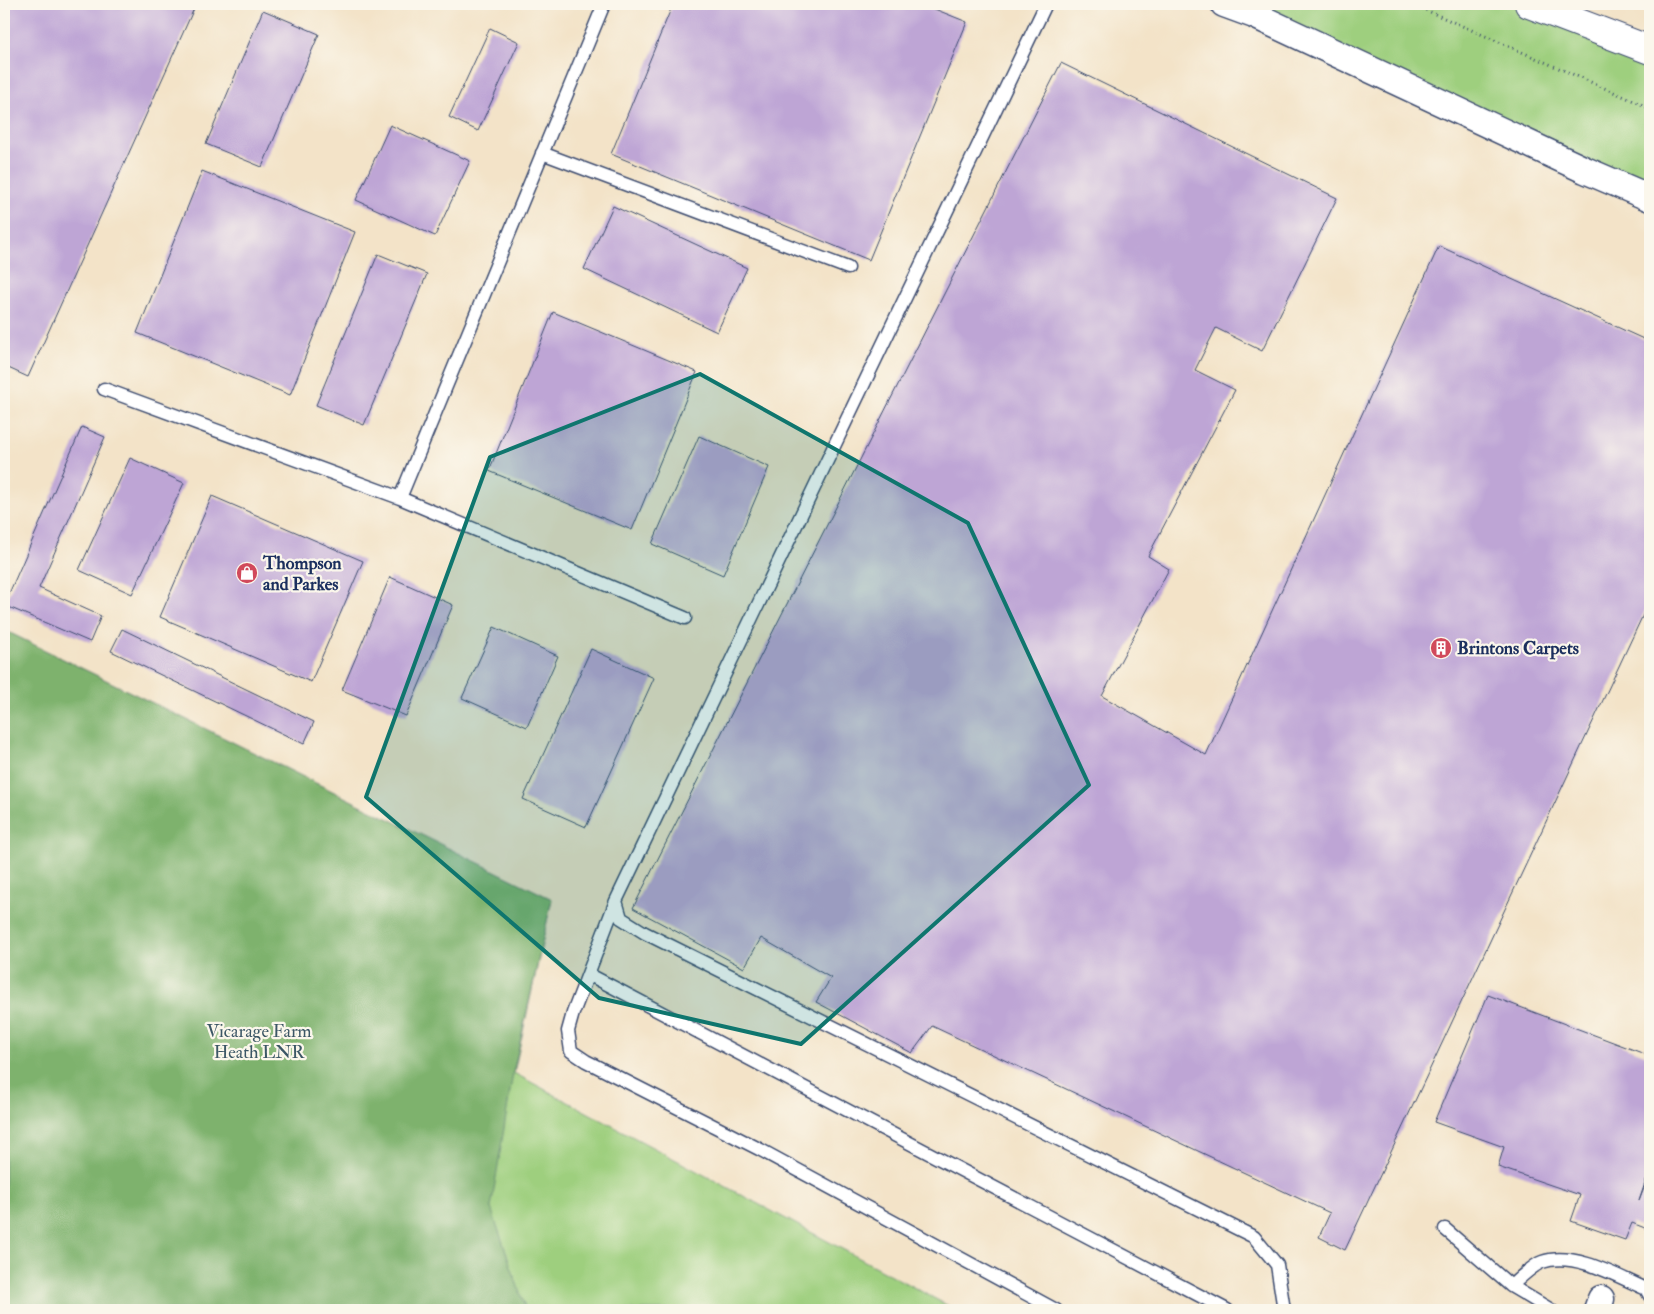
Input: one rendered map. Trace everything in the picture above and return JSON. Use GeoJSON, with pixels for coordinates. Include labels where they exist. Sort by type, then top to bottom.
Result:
{"type":"FeatureCollection","features":[{"type":"Feature","properties":{"kind":"main road"},"geometry":{"type":"LineString","coordinates":[[1529,4],[1650,50]]}},
{"type":"Feature","properties":{"kind":"street"},"geometry":{"type":"LineString","coordinates":[[1224,4],[1254,16],[1585,170],[1650,198]]}},
{"type":"Feature","properties":{"kind":"lane"},"geometry":{"type":"LineString","coordinates":[[400,498],[604,4]]}},
{"type":"Feature","properties":{"kind":"lane"},"geometry":{"type":"LineString","coordinates":[[1046,4],[616,901],[573,1013],[568,1031],[571,1051],[586,1061],[759,1148],[1056,1310]]}},
{"type":"Feature","properties":{"kind":"lane"},"geometry":{"type":"LineString","coordinates":[[542,153],[848,268]]}},
{"type":"Feature","properties":{"kind":"lane"},"geometry":{"type":"LineString","coordinates":[[104,389],[400,498],[685,618]]}},
{"type":"Feature","properties":{"kind":"lane"},"geometry":{"type":"LineString","coordinates":[[616,901],[621,918],[645,933],[1254,1237],[1277,1265],[1284,1310]]}},
{"type":"Feature","properties":{"kind":"lane"},"geometry":{"type":"LineString","coordinates":[[588,974],[1227,1310]]}},
{"type":"Feature","properties":{"kind":"lane"},"geometry":{"type":"LineString","coordinates":[[1445,1229],[1511,1286],[1551,1310]]}},
{"type":"Feature","properties":{"kind":"lane"},"geometry":{"type":"LineString","coordinates":[[1511,1286],[1541,1262],[1561,1259],[1583,1262],[1646,1289],[1650,1296]]}},
{"type":"Feature","properties":{"kind":"path"},"geometry":{"type":"LineString","coordinates":[[1412,4],[1650,108]]}},
{"type":"Feature","properties":{"kind":"highlighted area"},"geometry":{"type":"Polygon","coordinates":[[[700,374],[968,523],[1089,785],[801,1044],[599,998],[366,797],[490,457],[700,374]]]}},
{"type":"Feature","properties":{"kind":"green space"},"geometry":{"type":"Polygon","coordinates":[[[1224,4],[1529,4],[1650,50],[1650,198],[1224,4]]]}},
{"type":"Feature","properties":{"kind":"green space","name":"Vicarage Farm Heath LNR"},"geometry":{"type":"Polygon","coordinates":[[[4,630],[552,899],[514,1073],[956,1310],[4,1310],[4,630]]]}},
{"type":"Feature","properties":{"kind":"green space","name":"Vicarage Farm Heath LNR"},"geometry":{"type":"Polygon","coordinates":[[[4,630],[552,899],[513,1073],[491,1208],[526,1310],[4,1310],[4,630]]]}},
{"type":"Feature","properties":{"kind":"building"},"geometry":{"type":"Polygon","coordinates":[[[4,4],[196,4],[28,377],[4,366],[4,4]]]}},
{"type":"Feature","properties":{"kind":"building"},"geometry":{"type":"Polygon","coordinates":[[[673,4],[922,4],[967,22],[869,260],[611,154],[673,4]]]}},
{"type":"Feature","properties":{"kind":"building"},"geometry":{"type":"Polygon","coordinates":[[[263,10],[319,34],[262,167],[206,144],[263,10]]]}},
{"type":"Feature","properties":{"kind":"building"},"geometry":{"type":"Polygon","coordinates":[[[490,28],[519,42],[478,131],[449,117],[490,28]]]}},
{"type":"Feature","properties":{"kind":"building","name":"Brintons Carpets"},"geometry":{"type":"Polygon","coordinates":[[[1061,63],[1337,198],[1262,351],[1216,328],[1195,370],[1235,390],[1148,556],[1169,569],[1102,696],[1206,755],[1439,246],[1650,342],[1650,600],[1345,1250],[1319,1237],[1330,1213],[932,1026],[912,1053],[816,1002],[831,978],[761,938],[744,968],[633,908],[1061,63]]]}},
{"type":"Feature","properties":{"kind":"building"},"geometry":{"type":"Polygon","coordinates":[[[390,125],[470,161],[435,236],[356,200],[390,125]]]}},
{"type":"Feature","properties":{"kind":"building"},"geometry":{"type":"Polygon","coordinates":[[[202,171],[355,232],[290,395],[137,333],[202,171]]]}},
{"type":"Feature","properties":{"kind":"building"},"geometry":{"type":"Polygon","coordinates":[[[613,206],[747,268],[717,332],[584,269],[613,206]]]}},
{"type":"Feature","properties":{"kind":"building"},"geometry":{"type":"Polygon","coordinates":[[[378,254],[427,274],[364,425],[316,405],[378,254]]]}},
{"type":"Feature","properties":{"kind":"building"},"geometry":{"type":"Polygon","coordinates":[[[553,312],[697,372],[632,530],[489,471],[553,312]]]}},
{"type":"Feature","properties":{"kind":"building"},"geometry":{"type":"Polygon","coordinates":[[[82,427],[105,437],[39,588],[101,616],[90,642],[4,605],[82,427]]]}},
{"type":"Feature","properties":{"kind":"building"},"geometry":{"type":"Polygon","coordinates":[[[699,436],[769,467],[723,575],[652,544],[699,436]]]}},
{"type":"Feature","properties":{"kind":"building"},"geometry":{"type":"Polygon","coordinates":[[[130,458],[184,483],[132,594],[79,570],[130,458]]]}},
{"type":"Feature","properties":{"kind":"building"},"geometry":{"type":"Polygon","coordinates":[[[212,496],[363,561],[311,682],[160,617],[212,496]]]}},
{"type":"Feature","properties":{"kind":"building"},"geometry":{"type":"Polygon","coordinates":[[[390,577],[453,605],[406,716],[342,690],[390,577]]]}},
{"type":"Feature","properties":{"kind":"building"},"geometry":{"type":"Polygon","coordinates":[[[494,627],[558,656],[527,727],[462,698],[494,627]]]}},
{"type":"Feature","properties":{"kind":"building"},"geometry":{"type":"Polygon","coordinates":[[[122,629],[314,722],[304,744],[111,651],[122,629]]]}},
{"type":"Feature","properties":{"kind":"building"},"geometry":{"type":"Polygon","coordinates":[[[591,649],[654,678],[586,827],[523,799],[591,649]]]}},
{"type":"Feature","properties":{"kind":"building"},"geometry":{"type":"Polygon","coordinates":[[[1488,995],[1650,1056],[1650,1168],[1639,1201],[1650,1173],[1650,1230],[1632,1223],[1625,1240],[1571,1221],[1580,1195],[1498,1167],[1504,1147],[1434,1122],[1488,995]]]}},
{"type":"Feature","properties":{"kind":"place","name":"Thompson and Parkes"},"geometry":{"type":"Point","coordinates":[247,573]}},
{"type":"Feature","properties":{"kind":"place","name":"Brintons Carpets"},"geometry":{"type":"Point","coordinates":[1441,648]}}]}
